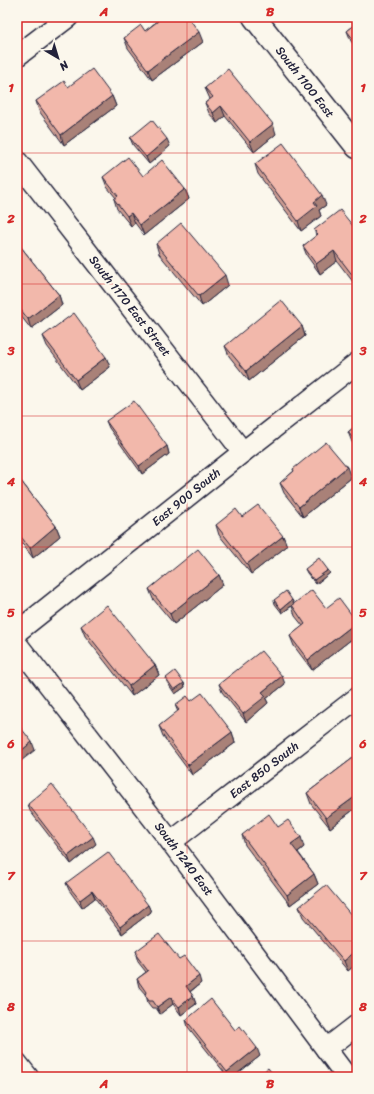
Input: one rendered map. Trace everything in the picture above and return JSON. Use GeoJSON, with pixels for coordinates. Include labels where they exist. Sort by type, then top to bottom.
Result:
{"type":"FeatureCollection","features":[{"type":"Feature","properties":{"kind":"street"},"geometry":{"type":"LineString","coordinates":[[17,56],[68,17]]}},
{"type":"Feature","properties":{"kind":"street","name":"South 1100 East"},"geometry":{"type":"LineString","coordinates":[[254,17],[357,147]]}},
{"type":"Feature","properties":{"kind":"street","name":"South 1170 East Street"},"geometry":{"type":"LineString","coordinates":[[17,160],[243,452]]}},
{"type":"Feature","properties":{"kind":"street","name":"East 900 South"},"geometry":{"type":"LineString","coordinates":[[17,632],[357,363]]}},
{"type":"Feature","properties":{"kind":"street","name":"South 1240 East"},"geometry":{"type":"LineString","coordinates":[[17,644],[171,842],[347,1077]]}},
{"type":"Feature","properties":{"kind":"street","name":"East 850 South"},"geometry":{"type":"LineString","coordinates":[[171,842],[357,698]]}},
{"type":"Feature","properties":{"kind":"street"},"geometry":{"type":"LineString","coordinates":[[326,1049],[357,1025]]}},
{"type":"Feature","properties":{"kind":"street"},"geometry":{"type":"LineString","coordinates":[[17,1063],[28,1077]]}},
{"type":"Feature","properties":{"kind":"building"},"geometry":{"type":"Polygon","coordinates":[[[155,17],[188,17],[199,32],[148,70],[124,38],[141,25],[145,31],[158,21],[155,17]]]}},
{"type":"Feature","properties":{"kind":"building"},"geometry":{"type":"Polygon","coordinates":[[[357,23],[357,44],[347,31],[357,23]]]}},
{"type":"Feature","properties":{"kind":"building"},"geometry":{"type":"Polygon","coordinates":[[[92,69],[112,96],[61,135],[36,101],[64,81],[68,87],[92,69]]]}},
{"type":"Feature","properties":{"kind":"building"},"geometry":{"type":"Polygon","coordinates":[[[228,69],[273,124],[250,142],[221,106],[213,113],[205,103],[213,97],[205,88],[228,69]]]}},
{"type":"Feature","properties":{"kind":"building"},"geometry":{"type":"Polygon","coordinates":[[[152,120],[167,139],[146,157],[130,138],[152,120]]]}},
{"type":"Feature","properties":{"kind":"building"},"geometry":{"type":"Polygon","coordinates":[[[283,143],[322,195],[314,202],[317,206],[298,221],[255,164],[283,143]]]}},
{"type":"Feature","properties":{"kind":"building"},"geometry":{"type":"Polygon","coordinates":[[[128,157],[143,176],[162,160],[185,189],[140,225],[131,213],[127,216],[114,199],[118,196],[103,177],[128,157]]]}},
{"type":"Feature","properties":{"kind":"building"},"geometry":{"type":"Polygon","coordinates":[[[340,210],[357,231],[357,281],[334,251],[316,264],[303,246],[318,234],[314,230],[340,210]]]}},
{"type":"Feature","properties":{"kind":"building"},"geometry":{"type":"Polygon","coordinates":[[[181,223],[225,275],[199,296],[156,244],[181,223]]]}},
{"type":"Feature","properties":{"kind":"building"},"geometry":{"type":"Polygon","coordinates":[[[17,242],[59,295],[28,319],[17,305],[17,242]]]}},
{"type":"Feature","properties":{"kind":"building"},"geometry":{"type":"Polygon","coordinates":[[[281,300],[302,326],[246,371],[225,346],[281,300]]]}},
{"type":"Feature","properties":{"kind":"building"},"geometry":{"type":"Polygon","coordinates":[[[74,313],[106,357],[76,380],[43,336],[74,313]]]}},
{"type":"Feature","properties":{"kind":"building"},"geometry":{"type":"Polygon","coordinates":[[[134,401],[167,446],[139,466],[106,421],[134,401]]]}},
{"type":"Feature","properties":{"kind":"building"},"geometry":{"type":"Polygon","coordinates":[[[357,425],[357,443],[348,432],[357,425]]]}},
{"type":"Feature","properties":{"kind":"building"},"geometry":{"type":"Polygon","coordinates":[[[326,442],[347,467],[299,507],[280,483],[294,471],[293,469],[326,442]]]}},
{"type":"Feature","properties":{"kind":"building"},"geometry":{"type":"Polygon","coordinates":[[[17,476],[56,526],[30,548],[17,532],[17,476]]]}},
{"type":"Feature","properties":{"kind":"building"},"geometry":{"type":"Polygon","coordinates":[[[258,505],[283,536],[247,564],[216,525],[236,509],[242,517],[258,505]]]}},
{"type":"Feature","properties":{"kind":"building"},"geometry":{"type":"Polygon","coordinates":[[[198,549],[219,575],[170,614],[149,589],[198,549]]]}},
{"type":"Feature","properties":{"kind":"building"},"geometry":{"type":"Polygon","coordinates":[[[319,558],[328,570],[314,580],[305,569],[319,558]]]}},
{"type":"Feature","properties":{"kind":"building"},"geometry":{"type":"Polygon","coordinates":[[[312,590],[326,608],[339,598],[357,622],[308,660],[290,636],[305,624],[292,605],[312,590]]]}},
{"type":"Feature","properties":{"kind":"building"},"geometry":{"type":"Polygon","coordinates":[[[286,591],[292,600],[281,609],[274,600],[286,591]]]}},
{"type":"Feature","properties":{"kind":"building"},"geometry":{"type":"Polygon","coordinates":[[[107,605],[155,665],[129,686],[81,626],[107,605]]]}},
{"type":"Feature","properties":{"kind":"building"},"geometry":{"type":"Polygon","coordinates":[[[261,651],[282,676],[262,692],[266,696],[243,714],[219,684],[261,651]]]}},
{"type":"Feature","properties":{"kind":"building"},"geometry":{"type":"Polygon","coordinates":[[[175,671],[184,683],[174,690],[166,678],[175,671]]]}},
{"type":"Feature","properties":{"kind":"building"},"geometry":{"type":"Polygon","coordinates":[[[202,693],[232,732],[188,765],[159,726],[179,710],[175,705],[187,696],[191,701],[202,693]]]}},
{"type":"Feature","properties":{"kind":"building"},"geometry":{"type":"Polygon","coordinates":[[[17,723],[32,742],[17,754],[17,723]]]}},
{"type":"Feature","properties":{"kind":"building"},"geometry":{"type":"Polygon","coordinates":[[[357,755],[357,798],[356,796],[326,818],[307,793],[357,755]]]}},
{"type":"Feature","properties":{"kind":"building"},"geometry":{"type":"Polygon","coordinates":[[[52,784],[93,837],[68,856],[28,804],[52,784]]]}},
{"type":"Feature","properties":{"kind":"building"},"geometry":{"type":"Polygon","coordinates":[[[269,814],[278,827],[288,820],[301,837],[291,844],[314,874],[287,895],[242,835],[269,814]]]}},
{"type":"Feature","properties":{"kind":"building"},"geometry":{"type":"Polygon","coordinates":[[[108,852],[148,905],[120,927],[92,891],[80,900],[66,883],[108,852]]]}},
{"type":"Feature","properties":{"kind":"building"},"geometry":{"type":"Polygon","coordinates":[[[357,862],[357,872],[352,866],[357,862]]]}},
{"type":"Feature","properties":{"kind":"building"},"geometry":{"type":"Polygon","coordinates":[[[326,885],[357,922],[357,950],[344,961],[299,907],[326,885]]]}},
{"type":"Feature","properties":{"kind":"building"},"geometry":{"type":"Polygon","coordinates":[[[159,934],[179,959],[184,956],[199,976],[186,986],[193,996],[179,1007],[171,997],[157,1007],[153,1001],[149,1001],[145,995],[146,992],[137,979],[148,971],[136,955],[136,951],[159,934]]]}},
{"type":"Feature","properties":{"kind":"building"},"geometry":{"type":"Polygon","coordinates":[[[211,999],[235,1030],[240,1026],[257,1048],[227,1072],[186,1020],[211,999]]]}},
{"type":"Feature","properties":{"kind":"building"},"geometry":{"type":"Polygon","coordinates":[[[268,1068],[275,1077],[257,1077],[268,1068]]]}}]}
